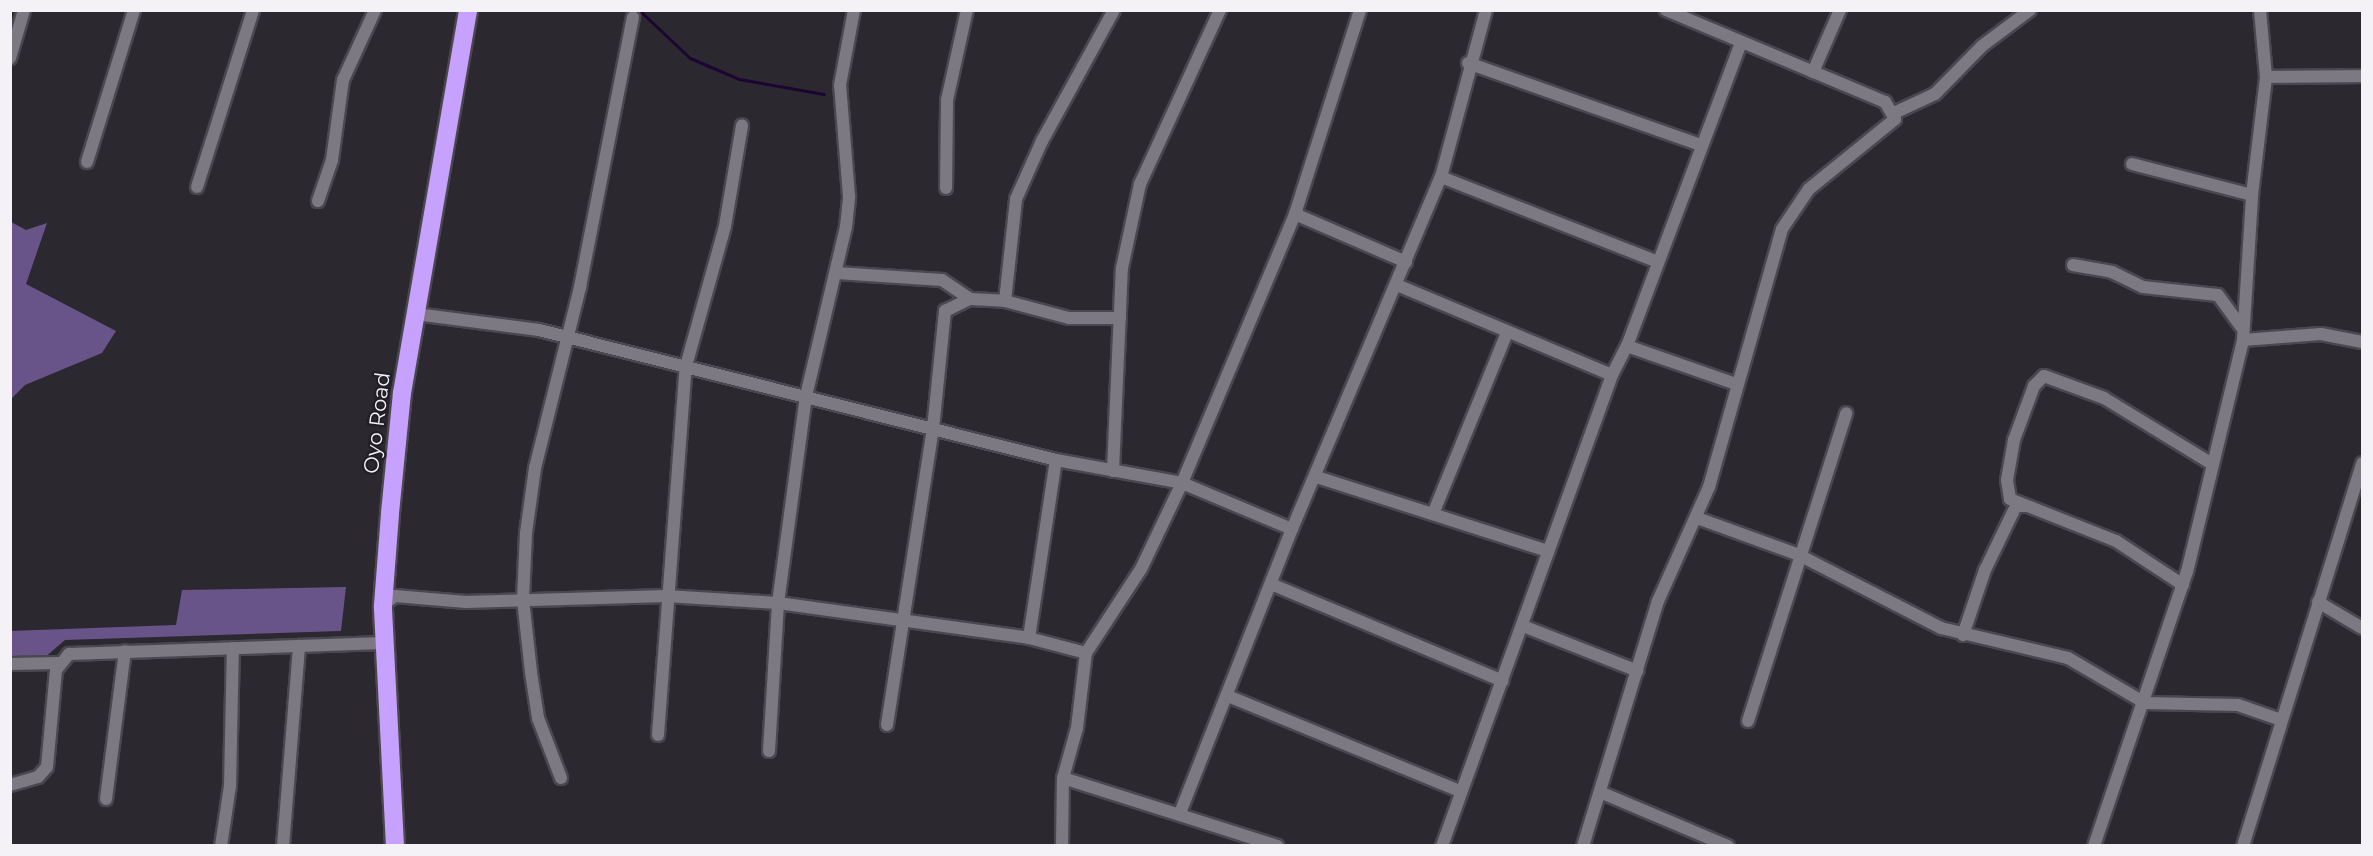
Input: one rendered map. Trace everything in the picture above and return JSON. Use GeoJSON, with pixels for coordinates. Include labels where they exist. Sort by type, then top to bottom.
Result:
{"type":"FeatureCollection","features":[{"type":"Feature","properties":{"kind":"highway","name":"Oyo Road"},"geometry":{"type":"LineString","coordinates":[[395,846],[383,604],[402,393],[468,10]]}},
{"type":"Feature","properties":{"kind":"street"},"geometry":{"type":"LineString","coordinates":[[10,58],[24,10]]}},
{"type":"Feature","properties":{"kind":"street"},"geometry":{"type":"LineString","coordinates":[[87,162],[134,10]]}},
{"type":"Feature","properties":{"kind":"street"},"geometry":{"type":"LineString","coordinates":[[197,187],[253,10]]}},
{"type":"Feature","properties":{"kind":"street"},"geometry":{"type":"LineString","coordinates":[[318,201],[332,160],[343,80],[375,10]]}},
{"type":"Feature","properties":{"kind":"street"},"geometry":{"type":"LineString","coordinates":[[769,751],[778,603],[806,396],[837,273],[849,196],[840,85],[854,10]]}},
{"type":"Feature","properties":{"kind":"street"},"geometry":{"type":"LineString","coordinates":[[946,188],[947,100],[967,10]]}},
{"type":"Feature","properties":{"kind":"street"},"geometry":{"type":"LineString","coordinates":[[1005,301],[1016,200],[1033,159],[1114,10]]}},
{"type":"Feature","properties":{"kind":"street"},"geometry":{"type":"LineString","coordinates":[[1113,471],[1122,268],[1140,184],[1220,10]]}},
{"type":"Feature","properties":{"kind":"street"},"geometry":{"type":"LineString","coordinates":[[1062,846],[1063,778],[1077,728],[1086,653],[1141,569],[1182,483],[1295,214],[1360,10]]}},
{"type":"Feature","properties":{"kind":"street"},"geometry":{"type":"LineString","coordinates":[[1180,813],[1292,529],[1317,477],[1441,177],[1468,63],[1486,10]]}},
{"type":"Feature","properties":{"kind":"street"},"geometry":{"type":"LineString","coordinates":[[1666,10],[1740,45],[1885,102],[1894,112]]}},
{"type":"Feature","properties":{"kind":"street"},"geometry":{"type":"LineString","coordinates":[[1813,72],[1840,10]]}},
{"type":"Feature","properties":{"kind":"street"},"geometry":{"type":"LineString","coordinates":[[1894,112],[1935,94],[1982,46],[2030,10]]}},
{"type":"Feature","properties":{"kind":"street"},"geometry":{"type":"LineString","coordinates":[[2094,846],[2145,703],[2183,585],[2242,333],[2252,195],[2266,77],[2260,10]]}},
{"type":"Feature","properties":{"kind":"street"},"geometry":{"type":"LineString","coordinates":[[561,778],[538,718],[523,599],[535,468],[601,187],[633,17]]}},
{"type":"Feature","properties":{"kind":"street"},"geometry":{"type":"LineString","coordinates":[[1442,846],[1612,375],[1627,345],[1655,261],[1740,45]]}},
{"type":"Feature","properties":{"kind":"street"},"geometry":{"type":"LineString","coordinates":[[1468,63],[1701,145]]}},
{"type":"Feature","properties":{"kind":"street"},"geometry":{"type":"LineString","coordinates":[[2266,77],[2362,76]]}},
{"type":"Feature","properties":{"kind":"street"},"geometry":{"type":"LineString","coordinates":[[1583,846],[1658,601],[1697,518],[1782,229],[1809,189],[1892,126],[1894,112]]}},
{"type":"Feature","properties":{"kind":"street"},"geometry":{"type":"LineString","coordinates":[[658,735],[666,596],[686,366],[725,226],[742,125]]}},
{"type":"Feature","properties":{"kind":"street"},"geometry":{"type":"LineString","coordinates":[[2132,164],[2252,195]]}},
{"type":"Feature","properties":{"kind":"street"},"geometry":{"type":"LineString","coordinates":[[1441,177],[1655,261]]}},
{"type":"Feature","properties":{"kind":"street"},"geometry":{"type":"LineString","coordinates":[[1295,214],[1406,262]]}},
{"type":"Feature","properties":{"kind":"street"},"geometry":{"type":"LineString","coordinates":[[2073,265],[2112,272],[2142,287],[2218,295],[2242,333]]}},
{"type":"Feature","properties":{"kind":"street"},"geometry":{"type":"LineString","coordinates":[[837,273],[942,280],[970,299]]}},
{"type":"Feature","properties":{"kind":"street"},"geometry":{"type":"LineString","coordinates":[[1396,285],[1506,335],[1612,375]]}},
{"type":"Feature","properties":{"kind":"street"},"geometry":{"type":"LineString","coordinates":[[887,725],[933,429],[945,311],[970,299],[1005,301],[1069,318],[1120,318]]}},
{"type":"Feature","properties":{"kind":"street"},"geometry":{"type":"LineString","coordinates":[[416,314],[495,322],[566,337],[1056,460],[1182,483],[1292,529]]}},
{"type":"Feature","properties":{"kind":"street"},"geometry":{"type":"LineString","coordinates":[[2242,333],[2321,334],[2362,342]]}},
{"type":"Feature","properties":{"kind":"street"},"geometry":{"type":"LineString","coordinates":[[1433,514],[1506,335]]}},
{"type":"Feature","properties":{"kind":"street"},"geometry":{"type":"LineString","coordinates":[[1627,345],[1736,384]]}},
{"type":"Feature","properties":{"kind":"street"},"geometry":{"type":"LineString","coordinates":[[2183,585],[2116,541],[2010,499],[2007,480],[2024,409],[2044,376],[2104,398],[2212,464]]}},
{"type":"Feature","properties":{"kind":"street"},"geometry":{"type":"LineString","coordinates":[[1748,721],[1846,413]]}},
{"type":"Feature","properties":{"kind":"street"},"geometry":{"type":"LineString","coordinates":[[1029,638],[1056,460]]}},
{"type":"Feature","properties":{"kind":"street"},"geometry":{"type":"LineString","coordinates":[[2243,846],[2318,602],[2360,477],[2362,463]]}},
{"type":"Feature","properties":{"kind":"street"},"geometry":{"type":"LineString","coordinates":[[1317,477],[1547,551]]}},
{"type":"Feature","properties":{"kind":"street"},"geometry":{"type":"LineString","coordinates":[[1963,635],[1985,570],[2016,506],[2028,506]]}},
{"type":"Feature","properties":{"kind":"street"},"geometry":{"type":"LineString","coordinates":[[1697,518],[1799,555],[1902,610],[1963,635],[2068,658],[2145,703],[2238,705],[2281,720]]}},
{"type":"Feature","properties":{"kind":"street"},"geometry":{"type":"LineString","coordinates":[[1271,584],[1503,681]]}},
{"type":"Feature","properties":{"kind":"street"},"geometry":{"type":"LineString","coordinates":[[383,604],[395,596],[466,602],[666,596],[778,603],[1029,638],[1086,653]]}},
{"type":"Feature","properties":{"kind":"street"},"geometry":{"type":"LineString","coordinates":[[2318,602],[2362,628]]}},
{"type":"Feature","properties":{"kind":"street"},"geometry":{"type":"LineString","coordinates":[[1523,626],[1638,671]]}},
{"type":"Feature","properties":{"kind":"street"},"geometry":{"type":"LineString","coordinates":[[10,664],[58,663],[75,652],[385,643]]}},
{"type":"Feature","properties":{"kind":"street"},"geometry":{"type":"LineString","coordinates":[[282,846],[299,646]]}},
{"type":"Feature","properties":{"kind":"street"},"geometry":{"type":"LineString","coordinates":[[221,846],[230,786],[232,648]]}},
{"type":"Feature","properties":{"kind":"street"},"geometry":{"type":"LineString","coordinates":[[106,799],[125,651]]}},
{"type":"Feature","properties":{"kind":"street"},"geometry":{"type":"LineString","coordinates":[[10,785],[38,777],[47,767],[58,663]]}},
{"type":"Feature","properties":{"kind":"street"},"geometry":{"type":"LineString","coordinates":[[1228,696],[1460,791]]}},
{"type":"Feature","properties":{"kind":"street"},"geometry":{"type":"LineString","coordinates":[[1063,778],[1180,813],[1259,843],[1277,846]]}},
{"type":"Feature","properties":{"kind":"street"},"geometry":{"type":"LineString","coordinates":[[1600,792],[1712,843],[1728,846]]}},
{"type":"Feature","properties":{"kind":"shaded area"},"geometry":{"type":"Polygon","coordinates":[[[11,222],[26,230],[47,223],[26,284],[116,331],[102,353],[25,385],[11,399],[11,222]]]}},
{"type":"Feature","properties":{"kind":"shaded area"},"geometry":{"type":"Polygon","coordinates":[[[346,587],[341,631],[65,640],[44,658],[11,659],[10,631],[176,625],[182,590],[346,587]]]}},
{"type":"Feature","properties":{"kind":"waterway"},"geometry":{"type":"LineString","coordinates":[[639,10],[690,58],[739,79],[824,94]]}}]}
